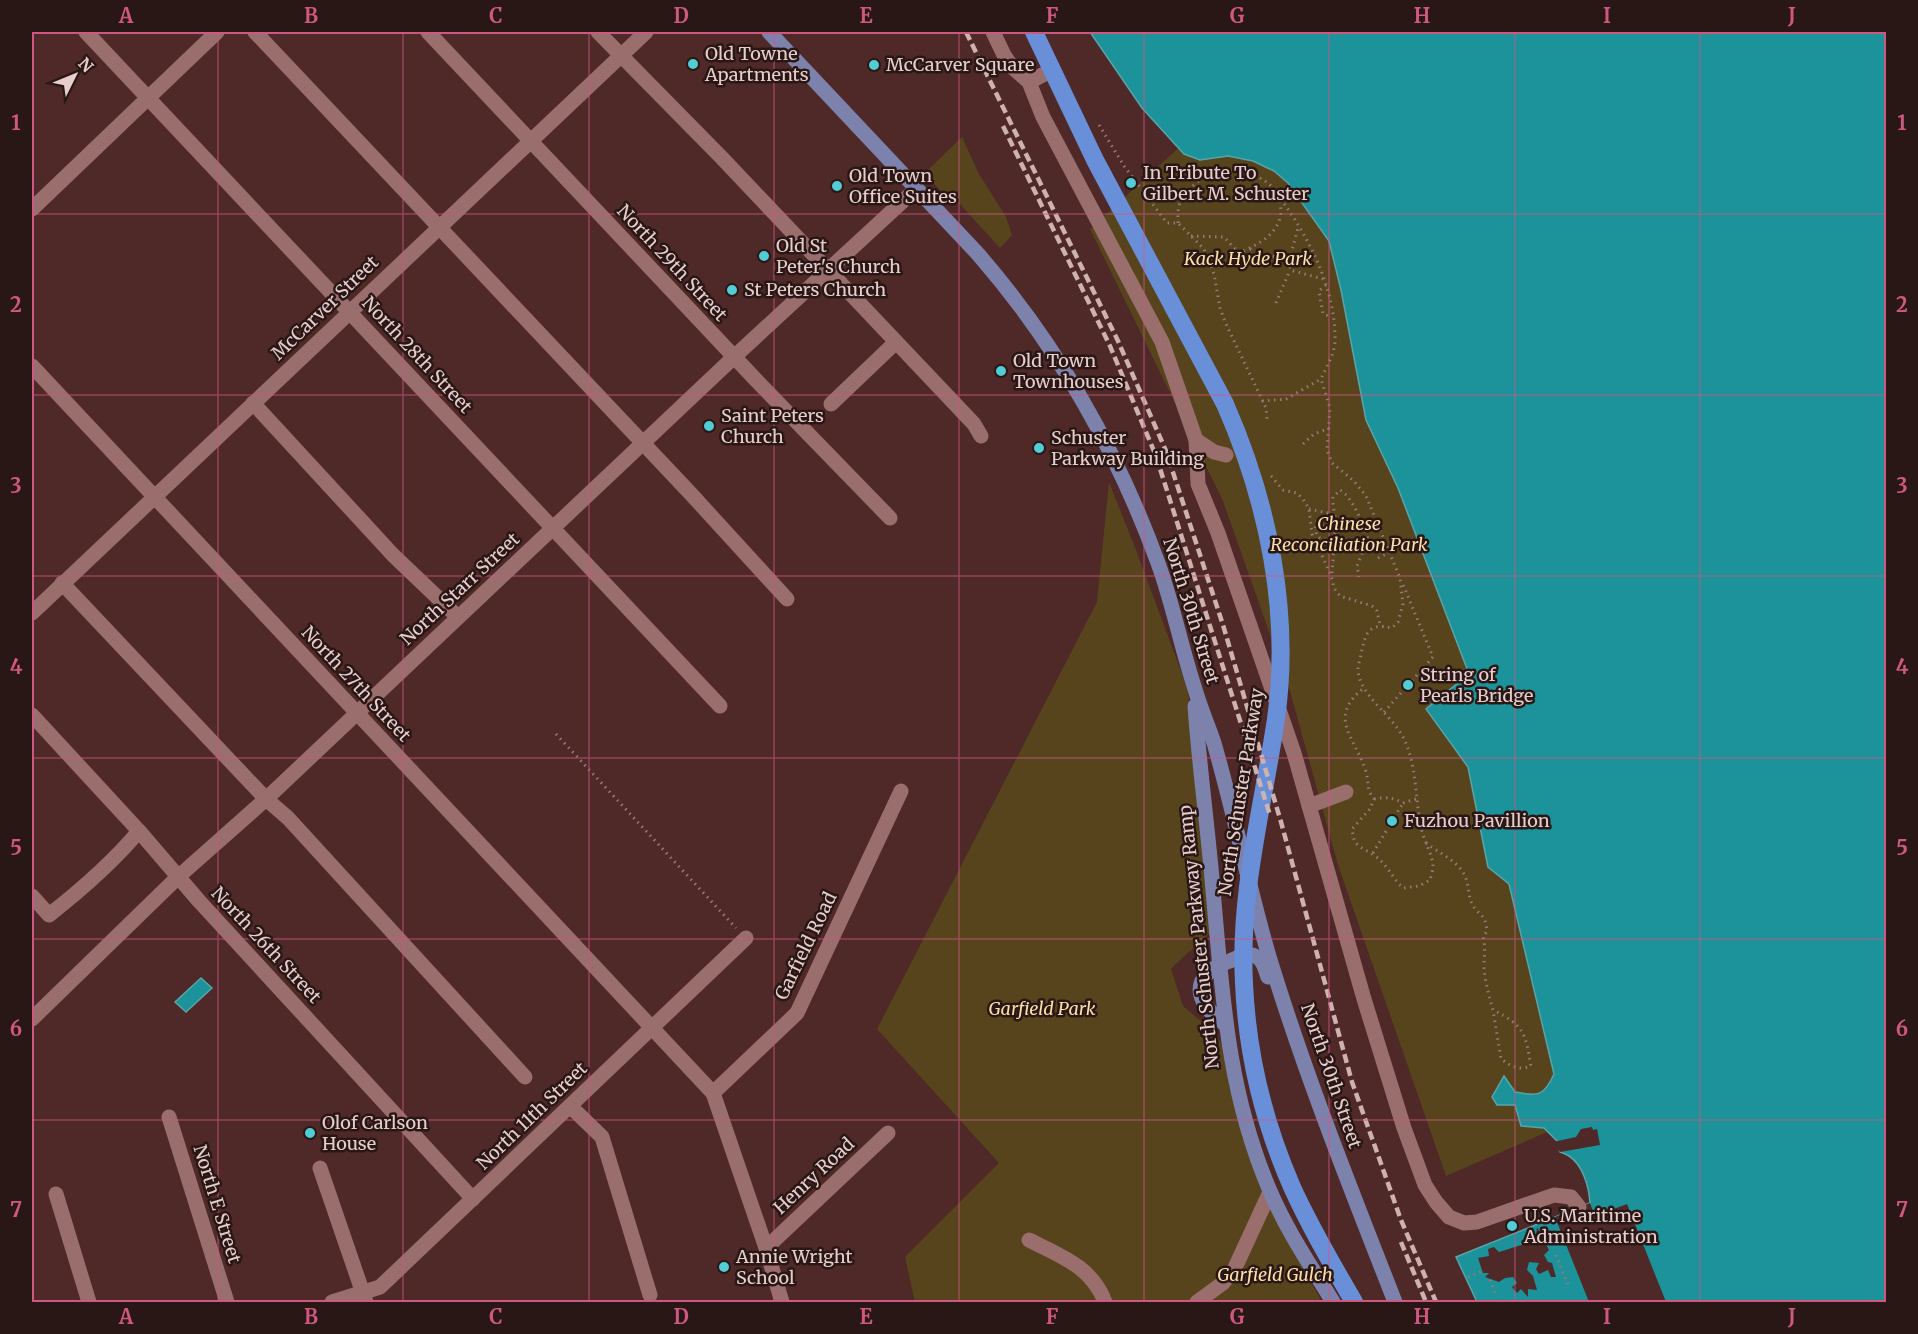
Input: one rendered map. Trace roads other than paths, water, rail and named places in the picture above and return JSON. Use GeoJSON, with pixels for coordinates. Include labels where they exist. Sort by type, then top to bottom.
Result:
{"type":"FeatureCollection","features":[{"type":"Feature","properties":{"kind":"highway","name":"North Schuster Parkway"},"geometry":{"type":"LineString","coordinates":[[1034,32],[1095,159],[1225,404],[1241,440],[1260,503],[1273,565],[1279,621],[1279,694],[1244,913],[1243,962],[1246,1010],[1258,1086],[1280,1155],[1306,1216],[1353,1302]]}},
{"type":"Feature","properties":{"kind":"main road","name":"North 30th Street"},"geometry":{"type":"LineString","coordinates":[[769,32],[1011,291],[1041,332],[1090,412],[1141,519],[1159,566],[1194,688],[1213,742],[1268,953],[1314,1093],[1395,1302]]}},
{"type":"Feature","properties":{"kind":"main road","name":"North Schuster Parkway Ramp"},"geometry":{"type":"LineString","coordinates":[[1194,688],[1198,760],[1231,1065],[1239,1100],[1270,1192],[1287,1227],[1333,1302]]}},
{"type":"Feature","properties":{"kind":"main road"},"geometry":{"type":"LineString","coordinates":[[1226,1024],[1206,1007],[1200,993],[1204,975],[1219,965],[1247,954],[1257,956],[1262,962],[1295,1061],[1314,1093]]}},
{"type":"Feature","properties":{"kind":"street","name":"North 28th Street"},"geometry":{"type":"LineString","coordinates":[[86,32],[720,706]]}},
{"type":"Feature","properties":{"kind":"street"},"geometry":{"type":"LineString","coordinates":[[32,209],[217,32]]}},
{"type":"Feature","properties":{"kind":"street"},"geometry":{"type":"LineString","coordinates":[[255,32],[787,599]]}},
{"type":"Feature","properties":{"kind":"street","name":"North 29th Street"},"geometry":{"type":"LineString","coordinates":[[428,32],[890,518]]}},
{"type":"Feature","properties":{"kind":"street"},"geometry":{"type":"LineString","coordinates":[[598,32],[722,158],[974,424],[981,436]]}},
{"type":"Feature","properties":{"kind":"street","name":"McCarver Street"},"geometry":{"type":"LineString","coordinates":[[32,613],[646,32]]}},
{"type":"Feature","properties":{"kind":"street"},"geometry":{"type":"LineString","coordinates":[[993,32],[1012,68],[1029,82],[1043,117],[1162,342],[1196,440],[1198,484],[1240,595],[1294,753],[1384,1068],[1425,1185],[1449,1217],[1464,1223],[1477,1222],[1554,1195],[1572,1197],[1579,1207]]}},
{"type":"Feature","properties":{"kind":"street"},"geometry":{"type":"LineString","coordinates":[[1029,82],[1052,70]]}},
{"type":"Feature","properties":{"kind":"street","name":"North Starr Street"},"geometry":{"type":"LineString","coordinates":[[32,1019],[178,877],[266,800],[552,528],[917,188]]}},
{"type":"Feature","properties":{"kind":"street"},"geometry":{"type":"LineString","coordinates":[[831,404],[896,342]]}},
{"type":"Feature","properties":{"kind":"street","name":"North 27th Street"},"geometry":{"type":"LineString","coordinates":[[32,366],[713,1093]]}},
{"type":"Feature","properties":{"kind":"street"},"geometry":{"type":"LineString","coordinates":[[253,403],[385,547],[458,617]]}},
{"type":"Feature","properties":{"kind":"street"},"geometry":{"type":"LineString","coordinates":[[1196,440],[1214,452],[1226,455]]}},
{"type":"Feature","properties":{"kind":"street"},"geometry":{"type":"LineString","coordinates":[[62,583],[266,800],[288,818],[525,1077]]}},
{"type":"Feature","properties":{"kind":"street","name":"North 26th Street"},"geometry":{"type":"LineString","coordinates":[[32,715],[473,1199]]}},
{"type":"Feature","properties":{"kind":"street","name":"Garfield Road"},"geometry":{"type":"LineString","coordinates":[[713,1093],[797,1013],[901,791]]}},
{"type":"Feature","properties":{"kind":"street"},"geometry":{"type":"LineString","coordinates":[[1309,806],[1346,792]]}},
{"type":"Feature","properties":{"kind":"street"},"geometry":{"type":"LineString","coordinates":[[32,896],[49,915],[123,850],[140,831]]}},
{"type":"Feature","properties":{"kind":"street","name":"North 11th Street"},"geometry":{"type":"LineString","coordinates":[[332,1302],[365,1298],[380,1287],[746,938]]}},
{"type":"Feature","properties":{"kind":"street"},"geometry":{"type":"LineString","coordinates":[[713,1093],[782,1302]]}},
{"type":"Feature","properties":{"kind":"street"},"geometry":{"type":"LineString","coordinates":[[570,1106],[602,1137],[650,1295]]}},
{"type":"Feature","properties":{"kind":"street","name":"North E Street"},"geometry":{"type":"LineString","coordinates":[[169,1117],[227,1302]]}},
{"type":"Feature","properties":{"kind":"street","name":"Henry Road"},"geometry":{"type":"LineString","coordinates":[[766,1248],[888,1133]]}},
{"type":"Feature","properties":{"kind":"street"},"geometry":{"type":"LineString","coordinates":[[321,1168],[365,1298]]}},
{"type":"Feature","properties":{"kind":"street"},"geometry":{"type":"LineString","coordinates":[[1197,1302],[1223,1283],[1234,1270],[1270,1192]]}},
{"type":"Feature","properties":{"kind":"street"},"geometry":{"type":"LineString","coordinates":[[56,1194],[89,1302]]}},
{"type":"Feature","properties":{"kind":"street"},"geometry":{"type":"LineString","coordinates":[[1029,1240],[1079,1267],[1092,1277],[1106,1302]]}},
{"type":"Feature","properties":{"kind":"water"},"geometry":{"type":"Polygon","coordinates":[[[1090,32],[1886,32],[1886,1302],[1477,1302],[1456,1257],[1590,1203],[1587,1183],[1582,1171],[1574,1160],[1560,1152],[1557,1141],[1544,1128],[1521,1126],[1515,1105],[1497,1105],[1492,1097],[1504,1076],[1515,1092],[1535,1094],[1547,1087],[1554,1074],[1509,884],[1488,867],[1468,767],[1426,709],[1469,674],[1398,488],[1366,420],[1341,290],[1329,241],[1288,183],[1274,171],[1253,161],[1228,156],[1200,160],[1184,154],[1142,108],[1090,32]]]}},
{"type":"Feature","properties":{"kind":"water"},"geometry":{"type":"Polygon","coordinates":[[[201,978],[212,988],[186,1012],[175,1002],[201,978]]]}},
{"type":"Feature","properties":{"kind":"railway"},"geometry":{"type":"LineString","coordinates":[[966,32],[1118,341],[1166,451],[1223,625],[1281,822],[1352,1082],[1401,1220],[1436,1302]]}},
{"type":"Feature","properties":{"kind":"railway"},"geometry":{"type":"LineString","coordinates":[[1003,126],[1110,346],[1156,456],[1270,815]]}},
{"type":"Feature","properties":{"kind":"railway"},"geometry":{"type":"LineString","coordinates":[[1401,1242],[1426,1302]]}},
{"type":"Feature","properties":{"kind":"place","name":"Old Towne Apartments"},"geometry":{"type":"Point","coordinates":[693,64]}},
{"type":"Feature","properties":{"kind":"place","name":"McCarver Square"},"geometry":{"type":"Point","coordinates":[874,65]}},
{"type":"Feature","properties":{"kind":"place","name":"In Tribute To Gilbert M. Schuster"},"geometry":{"type":"Point","coordinates":[1131,183]}},
{"type":"Feature","properties":{"kind":"place","name":"Old Town Office Suites"},"geometry":{"type":"Point","coordinates":[837,186]}},
{"type":"Feature","properties":{"kind":"place","name":"Old St Peter's Church"},"geometry":{"type":"Point","coordinates":[764,256]}},
{"type":"Feature","properties":{"kind":"place","name":"St Peters Church"},"geometry":{"type":"Point","coordinates":[732,290]}},
{"type":"Feature","properties":{"kind":"place","name":"Old Town Townhouses"},"geometry":{"type":"Point","coordinates":[1001,371]}},
{"type":"Feature","properties":{"kind":"place","name":"Saint Peters Church"},"geometry":{"type":"Point","coordinates":[709,426]}},
{"type":"Feature","properties":{"kind":"place","name":"Schuster Parkway Building"},"geometry":{"type":"Point","coordinates":[1039,448]}},
{"type":"Feature","properties":{"kind":"place","name":"String of Pearls Bridge"},"geometry":{"type":"Point","coordinates":[1408,685]}},
{"type":"Feature","properties":{"kind":"place","name":"Fuzhou Pavillion"},"geometry":{"type":"Point","coordinates":[1392,821]}},
{"type":"Feature","properties":{"kind":"place","name":"Olof Carlson House"},"geometry":{"type":"Point","coordinates":[310,1133]}},
{"type":"Feature","properties":{"kind":"place","name":"U.S. Maritime Administration"},"geometry":{"type":"Point","coordinates":[1512,1226]}},
{"type":"Feature","properties":{"kind":"place","name":"Annie Wright School"},"geometry":{"type":"Point","coordinates":[724,1267]}},
{"type":"Feature","properties":{"kind":"park label","name":"Kack Hyde Park"},"geometry":{"type":"Point","coordinates":[1248,259]}},
{"type":"Feature","properties":{"kind":"park label","name":"Chinese Reconciliation Park"},"geometry":{"type":"Point","coordinates":[1349,534]}},
{"type":"Feature","properties":{"kind":"park label","name":"Garfield Park"},"geometry":{"type":"Point","coordinates":[1042,1009]}},
{"type":"Feature","properties":{"kind":"park label","name":"Garfield Gulch"},"geometry":{"type":"Point","coordinates":[1275,1275]}}]}
